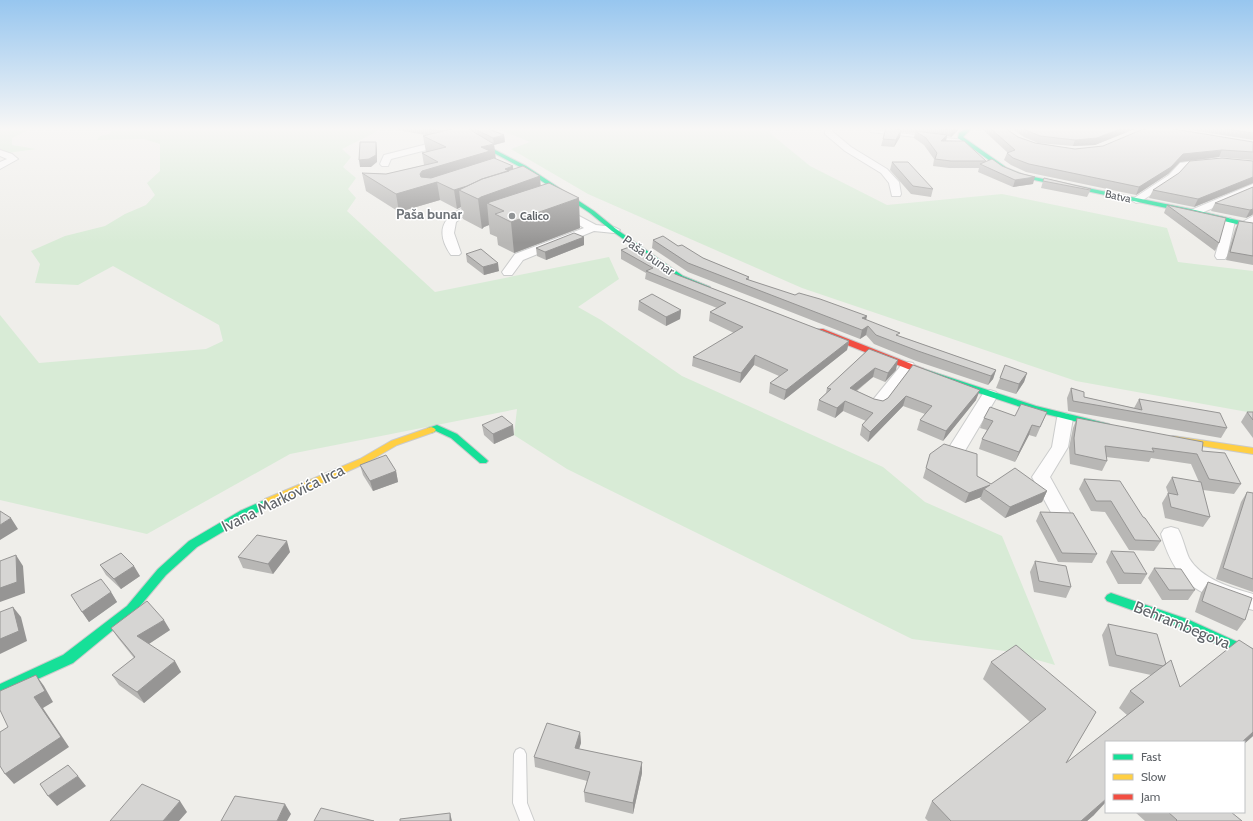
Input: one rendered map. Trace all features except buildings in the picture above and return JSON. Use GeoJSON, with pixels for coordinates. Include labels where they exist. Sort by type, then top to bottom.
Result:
{"type":"FeatureCollection","features":[{"type":"Feature","properties":{"kind":"street","name":"Paša bunar"},"geometry":{"type":"LineString","coordinates":[[520,166],[592,212],[614,230],[681,277],[718,292]]}},
{"type":"Feature","properties":{"kind":"street"},"geometry":{"type":"LineString","coordinates":[[874,166],[884,171],[894,182],[896,194]]}},
{"type":"Feature","properties":{"kind":"street","name":"Batva"},"geometry":{"type":"LineString","coordinates":[[1001,166],[1022,176],[1195,212],[1230,221],[1250,223]]}},
{"type":"Feature","properties":{"kind":"street"},"geometry":{"type":"LineString","coordinates":[[1136,200],[1172,177],[1182,166]]}},
{"type":"Feature","properties":{"kind":"street"},"geometry":{"type":"LineString","coordinates":[[1195,212],[1253,187]]}},
{"type":"Feature","properties":{"kind":"street"},"geometry":{"type":"LineString","coordinates":[[455,253],[448,239],[447,229],[452,218],[469,209],[489,202]]}},
{"type":"Feature","properties":{"kind":"street","name":"Paša bunar"},"geometry":{"type":"LineString","coordinates":[[554,206],[593,228],[614,230]]}},
{"type":"Feature","properties":{"kind":"street"},"geometry":{"type":"LineString","coordinates":[[1221,256],[1230,221]]}},
{"type":"Feature","properties":{"kind":"street","name":"Paša bunar"},"geometry":{"type":"LineString","coordinates":[[508,272],[519,257],[593,228]]}},
{"type":"Feature","properties":{"kind":"street"},"geometry":{"type":"LineString","coordinates":[[813,328],[908,366],[990,395],[1065,418],[1118,428]]}},
{"type":"Feature","properties":{"kind":"street"},"geometry":{"type":"LineString","coordinates":[[878,404],[908,366]]}},
{"type":"Feature","properties":{"kind":"street"},"geometry":{"type":"LineString","coordinates":[[957,449],[990,395]]}},
{"type":"Feature","properties":{"kind":"street"},"geometry":{"type":"LineString","coordinates":[[1061,513],[1041,477],[1060,447],[1065,418]]}},
{"type":"Feature","properties":{"kind":"street","name":"Ivana Markovića Irca"},"geometry":{"type":"LineString","coordinates":[[0,690],[68,659],[131,609],[162,572],[193,544],[244,514],[293,490],[362,461],[394,443],[437,428],[454,436],[483,461]]}},
{"type":"Feature","properties":{"kind":"street"},"geometry":{"type":"LineString","coordinates":[[1163,437],[1253,451]]}},
{"type":"Feature","properties":{"kind":"street"},"geometry":{"type":"LineString","coordinates":[[1170,534],[1186,568],[1192,575],[1224,593],[1253,602]]}},
{"type":"Feature","properties":{"kind":"street","name":"Behrambegova"},"geometry":{"type":"LineString","coordinates":[[1110,598],[1149,609],[1216,636],[1253,655]]}},
{"type":"Feature","properties":{"kind":"lane"},"geometry":{"type":"LineString","coordinates":[[520,754],[520,803],[527,821]]}},
{"type":"Feature","properties":{"kind":"green space"},"geometry":{"type":"Polygon","coordinates":[[[160,166],[344,166],[356,178],[348,189],[356,198],[347,211],[435,292],[609,257],[619,279],[578,307],[601,320],[682,376],[883,467],[925,502],[1002,536],[1055,665],[1005,651],[912,639],[567,469],[514,435],[517,409],[290,454],[147,534],[0,500],[0,315],[39,363],[206,349],[223,341],[219,325],[113,266],[78,285],[35,283],[40,264],[31,251],[65,236],[105,226],[125,214],[146,205],[155,195],[147,183],[160,171],[160,166]]]}},
{"type":"Feature","properties":{"kind":"green space"},"geometry":{"type":"Polygon","coordinates":[[[541,166],[811,166],[887,205],[1002,194],[1167,228],[1178,262],[1253,271],[1253,413],[1076,381],[802,288],[588,194],[541,166]]]}},
{"type":"Feature","properties":{"kind":"traffic: fast"},"geometry":{"type":"LineString","coordinates":[[523,166],[592,212],[614,230],[681,277],[706,287]]}},
{"type":"Feature","properties":{"kind":"traffic: fast"},"geometry":{"type":"LineString","coordinates":[[1001,166],[1022,176],[1195,212],[1253,226]]}},
{"type":"Feature","properties":{"kind":"traffic: fast"},"geometry":{"type":"LineString","coordinates":[[921,371],[1033,408],[1106,426]]}},
{"type":"Feature","properties":{"kind":"traffic: fast"},"geometry":{"type":"LineString","coordinates":[[431,430],[437,428],[454,436],[483,461]]}},
{"type":"Feature","properties":{"kind":"traffic: fast"},"geometry":{"type":"LineString","coordinates":[[0,690],[68,659],[131,609],[162,572],[193,544],[244,514],[269,502]]}},
{"type":"Feature","properties":{"kind":"traffic: fast"},"geometry":{"type":"LineString","coordinates":[[1111,598],[1183,623],[1253,655]]}},
{"type":"Feature","properties":{"kind":"traffic: slow"},"geometry":{"type":"LineString","coordinates":[[269,502],[363,461],[394,443],[431,430]]}},
{"type":"Feature","properties":{"kind":"traffic: slow"},"geometry":{"type":"LineString","coordinates":[[1173,439],[1253,451]]}},
{"type":"Feature","properties":{"kind":"traffic: jam"},"geometry":{"type":"LineString","coordinates":[[820,331],[921,371]]}},
{"type":"Feature","properties":{"kind":"place","name":"Calico"},"geometry":{"type":"Point","coordinates":[512,216]}},
{"type":"Feature","properties":{"kind":"district","name":"Paša bunar"},"geometry":{"type":"Point","coordinates":[429,214]}}]}
